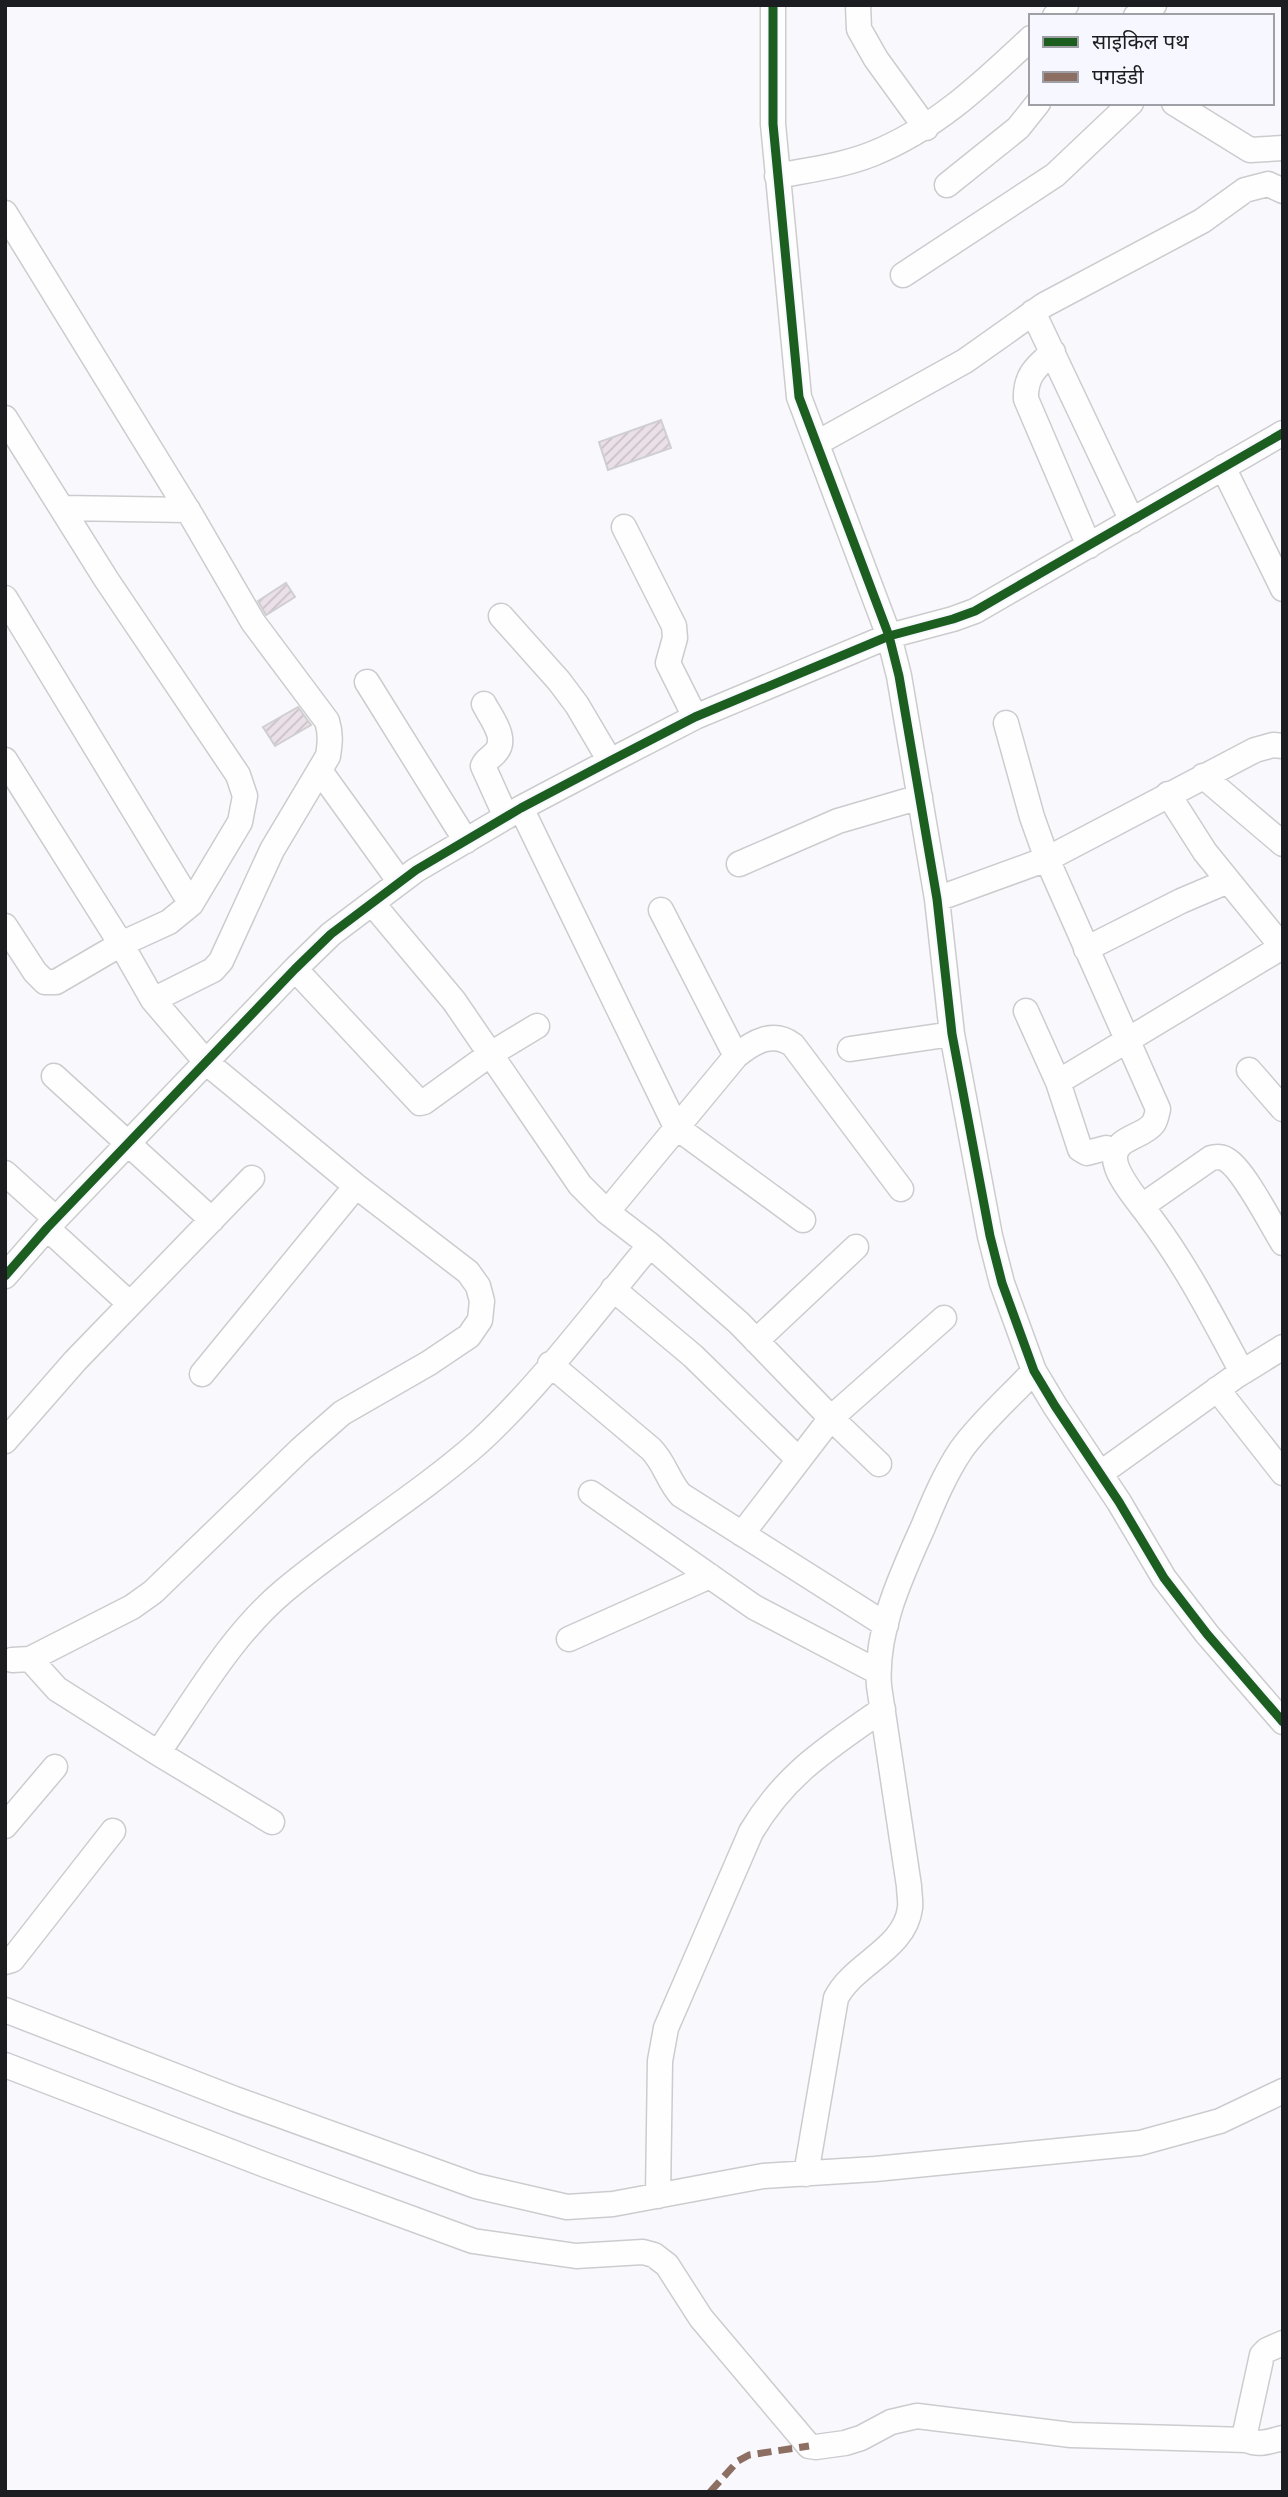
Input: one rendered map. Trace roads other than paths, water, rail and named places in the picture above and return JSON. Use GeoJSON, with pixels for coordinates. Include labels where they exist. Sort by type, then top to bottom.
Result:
{"type":"FeatureCollection","features":[{"type":"Feature","properties":{"kind":"street"},"geometry":{"type":"LineString","coordinates":[[773,5],[773,124],[799,397],[889,636],[900,676],[937,900],[952,1034],[990,1236],[1002,1283],[1034,1371],[1101,1473],[1164,1578],[1207,1634],[1283,1721]]}},
{"type":"Feature","properties":{"kind":"street"},"geometry":{"type":"LineString","coordinates":[[858,5],[859,29],[876,58],[926,128]]}},
{"type":"Feature","properties":{"kind":"street"},"geometry":{"type":"LineString","coordinates":[[778,176],[852,161],[926,128],[976,90],[1029,40]]}},
{"type":"Feature","properties":{"kind":"street"},"geometry":{"type":"LineString","coordinates":[[947,186],[1018,128],[1036,105]]}},
{"type":"Feature","properties":{"kind":"street"},"geometry":{"type":"LineString","coordinates":[[902,275],[1055,175],[1128,105]]}},
{"type":"Feature","properties":{"kind":"street"},"geometry":{"type":"LineString","coordinates":[[1177,105],[1250,150],[1283,148]]}},
{"type":"Feature","properties":{"kind":"street"},"geometry":{"type":"LineString","coordinates":[[817,443],[965,361],[1044,304],[1202,221],[1245,190],[1268,184],[1283,191]]}},
{"type":"Feature","properties":{"kind":"street"},"geometry":{"type":"LineString","coordinates":[[5,213],[188,510],[253,622],[327,721],[331,741],[328,756],[320,771],[272,850],[222,961],[213,970],[153,1000]]}},
{"type":"Feature","properties":{"kind":"street"},"geometry":{"type":"LineString","coordinates":[[1033,312],[1132,521]]}},
{"type":"Feature","properties":{"kind":"street"},"geometry":{"type":"LineString","coordinates":[[1054,352],[1033,369],[1027,380],[1026,399],[1089,546]]}},
{"type":"Feature","properties":{"kind":"street"},"geometry":{"type":"LineString","coordinates":[[5,926],[35,972],[45,982],[56,982],[121,944],[169,922],[191,904],[240,822],[244,809],[238,775],[7,426]]}},
{"type":"Feature","properties":{"kind":"street"},"geometry":{"type":"LineString","coordinates":[[5,1276],[51,1224],[295,969],[331,934],[400,882],[513,812],[695,717],[889,636],[975,611],[1283,433]]}},
{"type":"Feature","properties":{"kind":"street"},"geometry":{"type":"LineString","coordinates":[[1223,467],[1283,589]]}},
{"type":"Feature","properties":{"kind":"street"},"geometry":{"type":"LineString","coordinates":[[63,508],[188,510]]}},
{"type":"Feature","properties":{"kind":"street"},"geometry":{"type":"LineString","coordinates":[[624,527],[674,626],[675,638],[667,663],[695,717]]}},
{"type":"Feature","properties":{"kind":"street"},"geometry":{"type":"LineString","coordinates":[[5,598],[191,904]]}},
{"type":"Feature","properties":{"kind":"street"},"geometry":{"type":"LineString","coordinates":[[501,616],[559,681],[577,705],[610,761]]}},
{"type":"Feature","properties":{"kind":"street"},"geometry":{"type":"LineString","coordinates":[[367,682],[466,841]]}},
{"type":"Feature","properties":{"kind":"street"},"geometry":{"type":"LineString","coordinates":[[484,704],[501,737],[496,753],[486,759],[483,766],[513,812],[676,1127],[803,1220]]}},
{"type":"Feature","properties":{"kind":"street"},"geometry":{"type":"LineString","coordinates":[[1006,723],[1029,807],[1047,859],[1158,1109],[1155,1122],[1144,1132],[1119,1144],[1114,1154],[1116,1166],[1172,1245],[1242,1372]]}},
{"type":"Feature","properties":{"kind":"street"},"geometry":{"type":"LineString","coordinates":[[937,900],[1047,859],[1255,750],[1273,745],[1283,746]]}},
{"type":"Feature","properties":{"kind":"street"},"geometry":{"type":"LineString","coordinates":[[5,760],[121,944],[153,1000],[207,1063],[356,1186],[468,1272],[478,1286],[482,1301],[480,1320],[469,1336],[429,1363],[342,1413],[153,1592],[132,1607],[13,1661]]}},
{"type":"Feature","properties":{"kind":"street"},"geometry":{"type":"LineString","coordinates":[[320,771],[400,882]]}},
{"type":"Feature","properties":{"kind":"street"},"geometry":{"type":"LineString","coordinates":[[1203,776],[1283,844]]}},
{"type":"Feature","properties":{"kind":"street"},"geometry":{"type":"LineString","coordinates":[[1058,1082],[1282,948],[1205,852],[1168,794]]}},
{"type":"Feature","properties":{"kind":"street"},"geometry":{"type":"LineString","coordinates":[[739,864],[838,821],[920,797]]}},
{"type":"Feature","properties":{"kind":"street"},"geometry":{"type":"LineString","coordinates":[[1086,949],[1181,901],[1228,881]]}},
{"type":"Feature","properties":{"kind":"street"},"geometry":{"type":"LineString","coordinates":[[372,903],[454,1001],[580,1185],[607,1212],[650,1245],[756,1341],[879,1464]]}},
{"type":"Feature","properties":{"kind":"street"},"geometry":{"type":"LineString","coordinates":[[661,910],[736,1056]]}},
{"type":"Feature","properties":{"kind":"street"},"geometry":{"type":"LineString","coordinates":[[295,969],[420,1103],[489,1055],[537,1026]]}},
{"type":"Feature","properties":{"kind":"street"},"geometry":{"type":"LineString","coordinates":[[1026,1011],[1058,1082],[1080,1149],[1087,1153],[1106,1147],[1114,1154]]}},
{"type":"Feature","properties":{"kind":"street"},"geometry":{"type":"LineString","coordinates":[[850,1049],[952,1034]]}},
{"type":"Feature","properties":{"kind":"street"},"geometry":{"type":"LineString","coordinates":[[607,1212],[736,1056],[762,1039],[779,1038],[793,1045],[901,1189]]}},
{"type":"Feature","properties":{"kind":"street"},"geometry":{"type":"LineString","coordinates":[[1249,1070],[1283,1109]]}},
{"type":"Feature","properties":{"kind":"street"},"geometry":{"type":"LineString","coordinates":[[54,1076],[212,1220]]}},
{"type":"Feature","properties":{"kind":"street"},"geometry":{"type":"LineString","coordinates":[[1142,1206],[1211,1158],[1220,1157],[1229,1160],[1240,1172],[1283,1243]]}},
{"type":"Feature","properties":{"kind":"street"},"geometry":{"type":"LineString","coordinates":[[5,1173],[130,1304]]}},
{"type":"Feature","properties":{"kind":"street"},"geometry":{"type":"LineString","coordinates":[[5,1441],[75,1361],[253,1178]]}},
{"type":"Feature","properties":{"kind":"street"},"geometry":{"type":"LineString","coordinates":[[202,1374],[356,1186]]}},
{"type":"Feature","properties":{"kind":"street"},"geometry":{"type":"LineString","coordinates":[[158,1754],[225,1656],[251,1624],[284,1591],[375,1524],[478,1442],[513,1408],[650,1245]]}},
{"type":"Feature","properties":{"kind":"street"},"geometry":{"type":"LineString","coordinates":[[756,1341],[856,1247]]}},
{"type":"Feature","properties":{"kind":"street"},"geometry":{"type":"LineString","coordinates":[[613,1289],[693,1356],[799,1459]]}},
{"type":"Feature","properties":{"kind":"street"},"geometry":{"type":"LineString","coordinates":[[742,1534],[831,1418],[944,1318]]}},
{"type":"Feature","properties":{"kind":"street"},"geometry":{"type":"LineString","coordinates":[[1101,1473],[1217,1389],[1283,1347]]}},
{"type":"Feature","properties":{"kind":"street"},"geometry":{"type":"LineString","coordinates":[[550,1364],[660,1458],[672,1486],[681,1495],[886,1625]]}},
{"type":"Feature","properties":{"kind":"street"},"geometry":{"type":"LineString","coordinates":[[806,2174],[836,1998],[847,1982],[897,1937],[910,1908],[878,1672],[886,1625],[908,1563],[945,1475],[964,1447],[1034,1371]]}},
{"type":"Feature","properties":{"kind":"street"},"geometry":{"type":"LineString","coordinates":[[1217,1389],[1283,1473]]}},
{"type":"Feature","properties":{"kind":"street"},"geometry":{"type":"LineString","coordinates":[[591,1493],[754,1607],[878,1672]]}},
{"type":"Feature","properties":{"kind":"street"},"geometry":{"type":"LineString","coordinates":[[569,1639],[710,1576]]}},
{"type":"Feature","properties":{"kind":"street"},"geometry":{"type":"LineString","coordinates":[[13,1661],[158,1754],[272,1822]]}},
{"type":"Feature","properties":{"kind":"street"},"geometry":{"type":"LineString","coordinates":[[658,2196],[660,2061],[666,2028],[751,1832],[767,1806],[810,1760],[883,1709]]}},
{"type":"Feature","properties":{"kind":"street"},"geometry":{"type":"LineString","coordinates":[[5,1826],[14,1799],[55,1767]]}},
{"type":"Feature","properties":{"kind":"street"},"geometry":{"type":"LineString","coordinates":[[5,1962],[12,1960],[113,1830]]}},
{"type":"Feature","properties":{"kind":"street"},"geometry":{"type":"LineString","coordinates":[[5,2010],[235,2099],[476,2186],[567,2207],[613,2204],[764,2176],[1140,2143],[1220,2121],[1283,2091]]}},
{"type":"Feature","properties":{"kind":"street"},"geometry":{"type":"LineString","coordinates":[[5,2065],[473,2241],[576,2256],[643,2252],[654,2255],[667,2265],[701,2318],[809,2446],[845,2443],[891,2422],[917,2416],[1071,2435],[1247,2440],[1260,2443],[1283,2438]]}},
{"type":"Feature","properties":{"kind":"street"},"geometry":{"type":"LineString","coordinates":[[1247,2440],[1245,2424],[1262,2356],[1267,2350],[1283,2343]]}}]}
